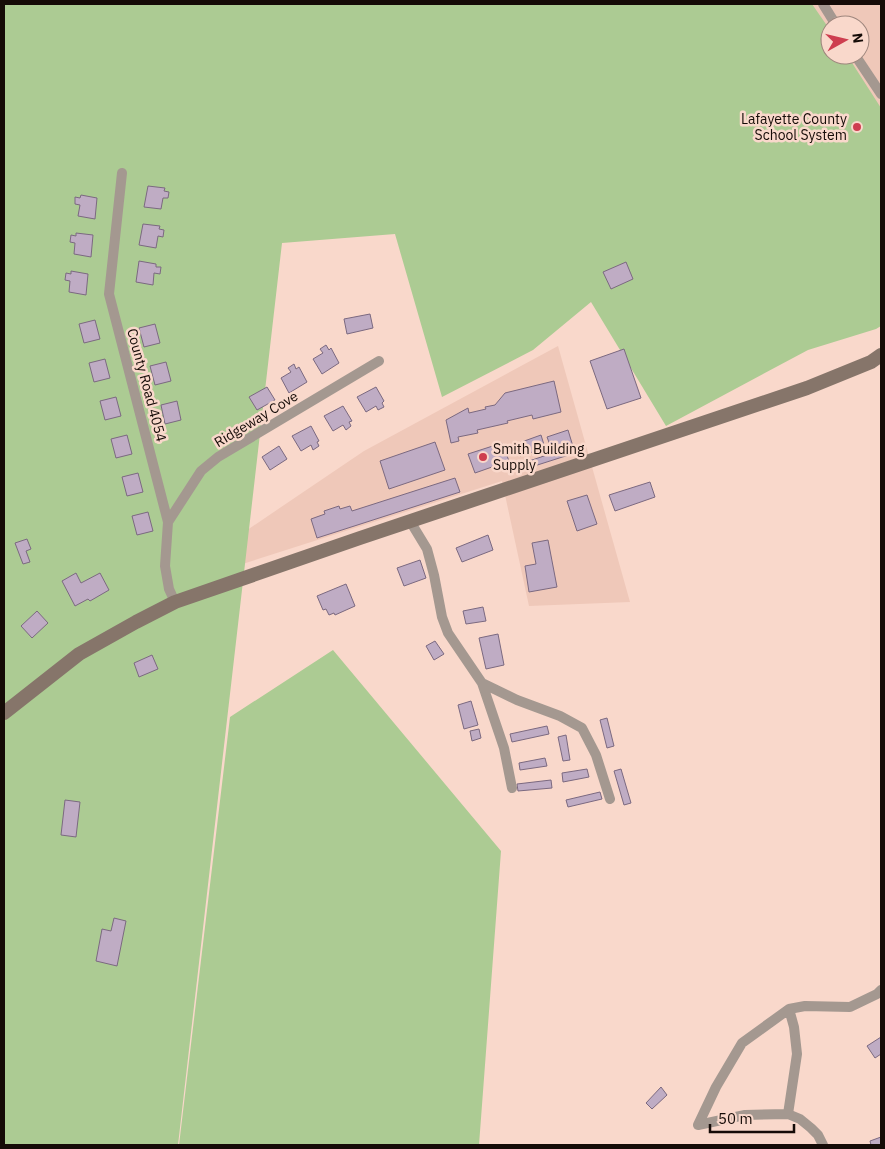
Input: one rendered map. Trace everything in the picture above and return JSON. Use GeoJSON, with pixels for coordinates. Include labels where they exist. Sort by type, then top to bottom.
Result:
{"type":"FeatureCollection","features":[{"type":"Feature","properties":{"kind":"main road"},"geometry":{"type":"LineString","coordinates":[[4,713],[79,654],[175,602],[807,388],[871,362],[881,356]]}},
{"type":"Feature","properties":{"kind":"street"},"geometry":{"type":"LineString","coordinates":[[822,4],[829,15]]}},
{"type":"Feature","properties":{"kind":"street"},"geometry":{"type":"LineString","coordinates":[[862,65],[881,94]]}},
{"type":"Feature","properties":{"kind":"street","name":"County Road 4054"},"geometry":{"type":"LineString","coordinates":[[122,173],[109,294],[168,522],[165,566],[169,589],[175,602]]}},
{"type":"Feature","properties":{"kind":"street","name":"Ridgeway Cove"},"geometry":{"type":"LineString","coordinates":[[168,522],[201,471],[218,457],[379,361]]}},
{"type":"Feature","properties":{"kind":"street"},"geometry":{"type":"LineString","coordinates":[[410,521],[427,549],[442,617],[448,633],[482,683],[504,748],[512,788]]}},
{"type":"Feature","properties":{"kind":"street"},"geometry":{"type":"LineString","coordinates":[[482,683],[517,700],[560,716],[582,728],[596,755],[610,799]]}},
{"type":"Feature","properties":{"kind":"street"},"geometry":{"type":"LineString","coordinates":[[823,1145],[818,1135],[811,1128],[800,1119],[788,1114],[745,1115],[698,1125],[716,1087],[742,1043],[789,1010],[805,1006],[850,1008],[881,990]]}},
{"type":"Feature","properties":{"kind":"street"},"geometry":{"type":"LineString","coordinates":[[788,1114],[797,1054],[794,1027],[789,1010]]}},
{"type":"Feature","properties":{"kind":"shaded area","name":"Lafayette County School System"},"geometry":{"type":"Polygon","coordinates":[[[738,4],[881,4],[881,200],[738,4]]]}},
{"type":"Feature","properties":{"kind":"shaded area"},"geometry":{"type":"Polygon","coordinates":[[[558,346],[630,602],[529,606],[502,481],[230,568],[225,545],[364,451],[558,346]]]}},
{"type":"Feature","properties":{"kind":"green space"},"geometry":{"type":"Polygon","coordinates":[[[4,4],[812,4],[820,16],[820,65],[853,65],[881,108],[881,326],[808,350],[666,426],[591,302],[533,350],[442,397],[395,234],[282,243],[178,1145],[4,1145],[4,4]]]}},
{"type":"Feature","properties":{"kind":"green space"},"geometry":{"type":"Polygon","coordinates":[[[333,650],[501,851],[479,1145],[179,1145],[230,717],[333,650]]]}},
{"type":"Feature","properties":{"kind":"building"},"geometry":{"type":"Polygon","coordinates":[[[148,186],[165,188],[164,191],[169,192],[168,198],[163,198],[161,209],[144,207],[148,186]]]}},
{"type":"Feature","properties":{"kind":"building"},"geometry":{"type":"Polygon","coordinates":[[[81,195],[97,198],[95,219],[78,216],[80,205],[75,204],[75,197],[80,198],[81,195]]]}},
{"type":"Feature","properties":{"kind":"building"},"geometry":{"type":"Polygon","coordinates":[[[143,224],[160,226],[159,229],[164,230],[163,237],[158,236],[156,248],[139,245],[143,224]]]}},
{"type":"Feature","properties":{"kind":"building"},"geometry":{"type":"Polygon","coordinates":[[[76,233],[93,235],[91,257],[74,254],[75,243],[70,242],[71,235],[76,236],[76,233]]]}},
{"type":"Feature","properties":{"kind":"building"},"geometry":{"type":"Polygon","coordinates":[[[139,261],[156,264],[156,267],[161,267],[160,274],[154,273],[153,285],[136,282],[139,261]]]}},
{"type":"Feature","properties":{"kind":"building"},"geometry":{"type":"Polygon","coordinates":[[[626,262],[633,279],[611,289],[603,272],[626,262]]]}},
{"type":"Feature","properties":{"kind":"building"},"geometry":{"type":"Polygon","coordinates":[[[71,271],[88,274],[86,295],[69,292],[70,281],[65,280],[66,273],[71,274],[71,271]]]}},
{"type":"Feature","properties":{"kind":"building"},"geometry":{"type":"Polygon","coordinates":[[[370,314],[373,328],[347,334],[344,319],[370,314]]]}},
{"type":"Feature","properties":{"kind":"building"},"geometry":{"type":"Polygon","coordinates":[[[95,320],[100,339],[84,343],[79,324],[95,320]]]}},
{"type":"Feature","properties":{"kind":"building"},"geometry":{"type":"Polygon","coordinates":[[[155,324],[160,343],[144,347],[139,328],[155,324]]]}},
{"type":"Feature","properties":{"kind":"building"},"geometry":{"type":"Polygon","coordinates":[[[326,345],[329,350],[331,348],[339,363],[322,374],[313,359],[323,353],[320,349],[326,345]]]}},
{"type":"Feature","properties":{"kind":"building"},"geometry":{"type":"Polygon","coordinates":[[[624,349],[641,398],[607,409],[590,361],[624,349]]]}},
{"type":"Feature","properties":{"kind":"building"},"geometry":{"type":"Polygon","coordinates":[[[105,359],[110,378],[94,382],[89,363],[105,359]]]}},
{"type":"Feature","properties":{"kind":"building"},"geometry":{"type":"Polygon","coordinates":[[[166,362],[171,381],[155,385],[150,366],[166,362]]]}},
{"type":"Feature","properties":{"kind":"building"},"geometry":{"type":"Polygon","coordinates":[[[294,364],[296,369],[299,367],[307,382],[289,393],[281,378],[291,372],[288,368],[294,364]]]}},
{"type":"Feature","properties":{"kind":"building"},"geometry":{"type":"Polygon","coordinates":[[[554,381],[561,412],[533,419],[532,415],[507,421],[508,423],[477,430],[478,433],[458,437],[459,441],[451,443],[446,420],[468,408],[469,413],[495,405],[505,393],[554,381]]]}},
{"type":"Feature","properties":{"kind":"building"},"geometry":{"type":"Polygon","coordinates":[[[267,387],[275,400],[257,410],[249,397],[267,387]]]}},
{"type":"Feature","properties":{"kind":"building"},"geometry":{"type":"Polygon","coordinates":[[[376,387],[384,401],[382,403],[384,407],[378,410],[376,406],[366,412],[357,397],[376,387]]]}},
{"type":"Feature","properties":{"kind":"building"},"geometry":{"type":"Polygon","coordinates":[[[116,397],[121,416],[105,420],[100,401],[116,397]]]}},
{"type":"Feature","properties":{"kind":"building"},"geometry":{"type":"Polygon","coordinates":[[[177,401],[181,420],[165,424],[161,405],[177,401]]]}},
{"type":"Feature","properties":{"kind":"building"},"geometry":{"type":"Polygon","coordinates":[[[343,406],[352,421],[349,422],[351,426],[346,430],[343,425],[333,431],[324,416],[343,406]]]}},
{"type":"Feature","properties":{"kind":"building"},"geometry":{"type":"Polygon","coordinates":[[[311,426],[319,441],[317,442],[319,446],[313,450],[311,445],[301,451],[292,436],[311,426]]]}},
{"type":"Feature","properties":{"kind":"building"},"geometry":{"type":"Polygon","coordinates":[[[568,430],[575,453],[528,468],[526,462],[553,453],[547,437],[568,430]]]}},
{"type":"Feature","properties":{"kind":"building"},"geometry":{"type":"Polygon","coordinates":[[[127,435],[132,454],[116,458],[111,439],[127,435]]]}},
{"type":"Feature","properties":{"kind":"building"},"geometry":{"type":"Polygon","coordinates":[[[541,435],[545,448],[520,456],[516,444],[541,435]]]}},
{"type":"Feature","properties":{"kind":"building"},"geometry":{"type":"Polygon","coordinates":[[[435,442],[445,470],[389,489],[380,461],[435,442]]]}},
{"type":"Feature","properties":{"kind":"building"},"geometry":{"type":"Polygon","coordinates":[[[502,443],[509,461],[475,473],[468,454],[502,443]]]}},
{"type":"Feature","properties":{"kind":"building"},"geometry":{"type":"Polygon","coordinates":[[[279,446],[287,459],[270,470],[262,457],[279,446]]]}},
{"type":"Feature","properties":{"kind":"building"},"geometry":{"type":"Polygon","coordinates":[[[138,473],[143,492],[127,496],[122,477],[138,473]]]}},
{"type":"Feature","properties":{"kind":"building"},"geometry":{"type":"Polygon","coordinates":[[[455,478],[460,492],[317,538],[311,519],[325,514],[324,511],[339,506],[340,509],[350,506],[352,511],[455,478]]]}},
{"type":"Feature","properties":{"kind":"building"},"geometry":{"type":"Polygon","coordinates":[[[650,482],[655,497],[615,511],[609,495],[650,482]]]}},
{"type":"Feature","properties":{"kind":"building"},"geometry":{"type":"Polygon","coordinates":[[[587,495],[597,524],[577,531],[567,501],[587,495]]]}},
{"type":"Feature","properties":{"kind":"building"},"geometry":{"type":"Polygon","coordinates":[[[148,512],[153,531],[137,535],[132,516],[148,512]]]}},
{"type":"Feature","properties":{"kind":"building"},"geometry":{"type":"Polygon","coordinates":[[[488,535],[493,550],[462,562],[456,548],[488,535]]]}},
{"type":"Feature","properties":{"kind":"building"},"geometry":{"type":"Polygon","coordinates":[[[27,539],[31,549],[26,551],[30,562],[23,564],[15,543],[27,539]]]}},
{"type":"Feature","properties":{"kind":"building"},"geometry":{"type":"Polygon","coordinates":[[[548,540],[557,587],[529,592],[525,566],[536,564],[532,543],[548,540]]]}},
{"type":"Feature","properties":{"kind":"building"},"geometry":{"type":"Polygon","coordinates":[[[420,560],[426,578],[404,586],[397,568],[420,560]]]}},
{"type":"Feature","properties":{"kind":"building"},"geometry":{"type":"Polygon","coordinates":[[[76,573],[81,583],[100,573],[109,590],[90,601],[88,599],[75,606],[62,581],[76,573]]]}},
{"type":"Feature","properties":{"kind":"building"},"geometry":{"type":"Polygon","coordinates":[[[346,584],[355,606],[335,615],[334,613],[329,615],[326,609],[323,610],[317,596],[346,584]]]}},
{"type":"Feature","properties":{"kind":"building"},"geometry":{"type":"Polygon","coordinates":[[[483,607],[486,621],[466,624],[463,611],[483,607]]]}},
{"type":"Feature","properties":{"kind":"building"},"geometry":{"type":"Polygon","coordinates":[[[37,611],[48,623],[32,638],[21,626],[37,611]]]}},
{"type":"Feature","properties":{"kind":"building"},"geometry":{"type":"Polygon","coordinates":[[[498,634],[504,665],[486,669],[479,638],[498,634]]]}},
{"type":"Feature","properties":{"kind":"building"},"geometry":{"type":"Polygon","coordinates":[[[435,641],[444,654],[434,660],[426,646],[435,641]]]}},
{"type":"Feature","properties":{"kind":"building"},"geometry":{"type":"Polygon","coordinates":[[[152,655],[158,669],[139,677],[134,663],[152,655]]]}},
{"type":"Feature","properties":{"kind":"building"},"geometry":{"type":"Polygon","coordinates":[[[471,701],[478,725],[464,729],[458,705],[471,701]]]}},
{"type":"Feature","properties":{"kind":"building"},"geometry":{"type":"Polygon","coordinates":[[[607,718],[614,746],[607,748],[600,720],[607,718]]]}},
{"type":"Feature","properties":{"kind":"building"},"geometry":{"type":"Polygon","coordinates":[[[547,726],[549,734],[512,742],[510,734],[547,726]]]}},
{"type":"Feature","properties":{"kind":"building"},"geometry":{"type":"Polygon","coordinates":[[[479,729],[481,738],[472,741],[470,731],[479,729]]]}},
{"type":"Feature","properties":{"kind":"building"},"geometry":{"type":"Polygon","coordinates":[[[566,735],[570,760],[563,761],[558,737],[566,735]]]}},
{"type":"Feature","properties":{"kind":"building"},"geometry":{"type":"Polygon","coordinates":[[[545,758],[547,766],[520,770],[519,763],[545,758]]]}},
{"type":"Feature","properties":{"kind":"building"},"geometry":{"type":"Polygon","coordinates":[[[587,769],[589,777],[563,782],[562,773],[587,769]]]}},
{"type":"Feature","properties":{"kind":"building"},"geometry":{"type":"Polygon","coordinates":[[[621,769],[631,803],[624,805],[614,771],[621,769]]]}},
{"type":"Feature","properties":{"kind":"building"},"geometry":{"type":"Polygon","coordinates":[[[551,780],[552,788],[518,791],[517,784],[551,780]]]}},
{"type":"Feature","properties":{"kind":"building"},"geometry":{"type":"Polygon","coordinates":[[[600,792],[602,799],[568,807],[566,800],[600,792]]]}},
{"type":"Feature","properties":{"kind":"building"},"geometry":{"type":"Polygon","coordinates":[[[65,800],[80,802],[76,837],[61,835],[65,800]]]}},
{"type":"Feature","properties":{"kind":"building"},"geometry":{"type":"Polygon","coordinates":[[[114,918],[126,921],[117,966],[96,961],[102,929],[111,931],[114,918]]]}},
{"type":"Feature","properties":{"kind":"building"},"geometry":{"type":"Polygon","coordinates":[[[881,1037],[881,1054],[875,1058],[867,1046],[881,1037]]]}},
{"type":"Feature","properties":{"kind":"building"},"geometry":{"type":"Polygon","coordinates":[[[661,1087],[667,1095],[652,1109],[646,1103],[661,1087]]]}},
{"type":"Feature","properties":{"kind":"building"},"geometry":{"type":"Polygon","coordinates":[[[881,1137],[881,1145],[871,1145],[870,1141],[881,1137]]]}},
{"type":"Feature","properties":{"kind":"place","name":"Lafayette County School System"},"geometry":{"type":"Point","coordinates":[857,127]}},
{"type":"Feature","properties":{"kind":"place","name":"Smith Building Supply"},"geometry":{"type":"Point","coordinates":[483,457]}}]}
